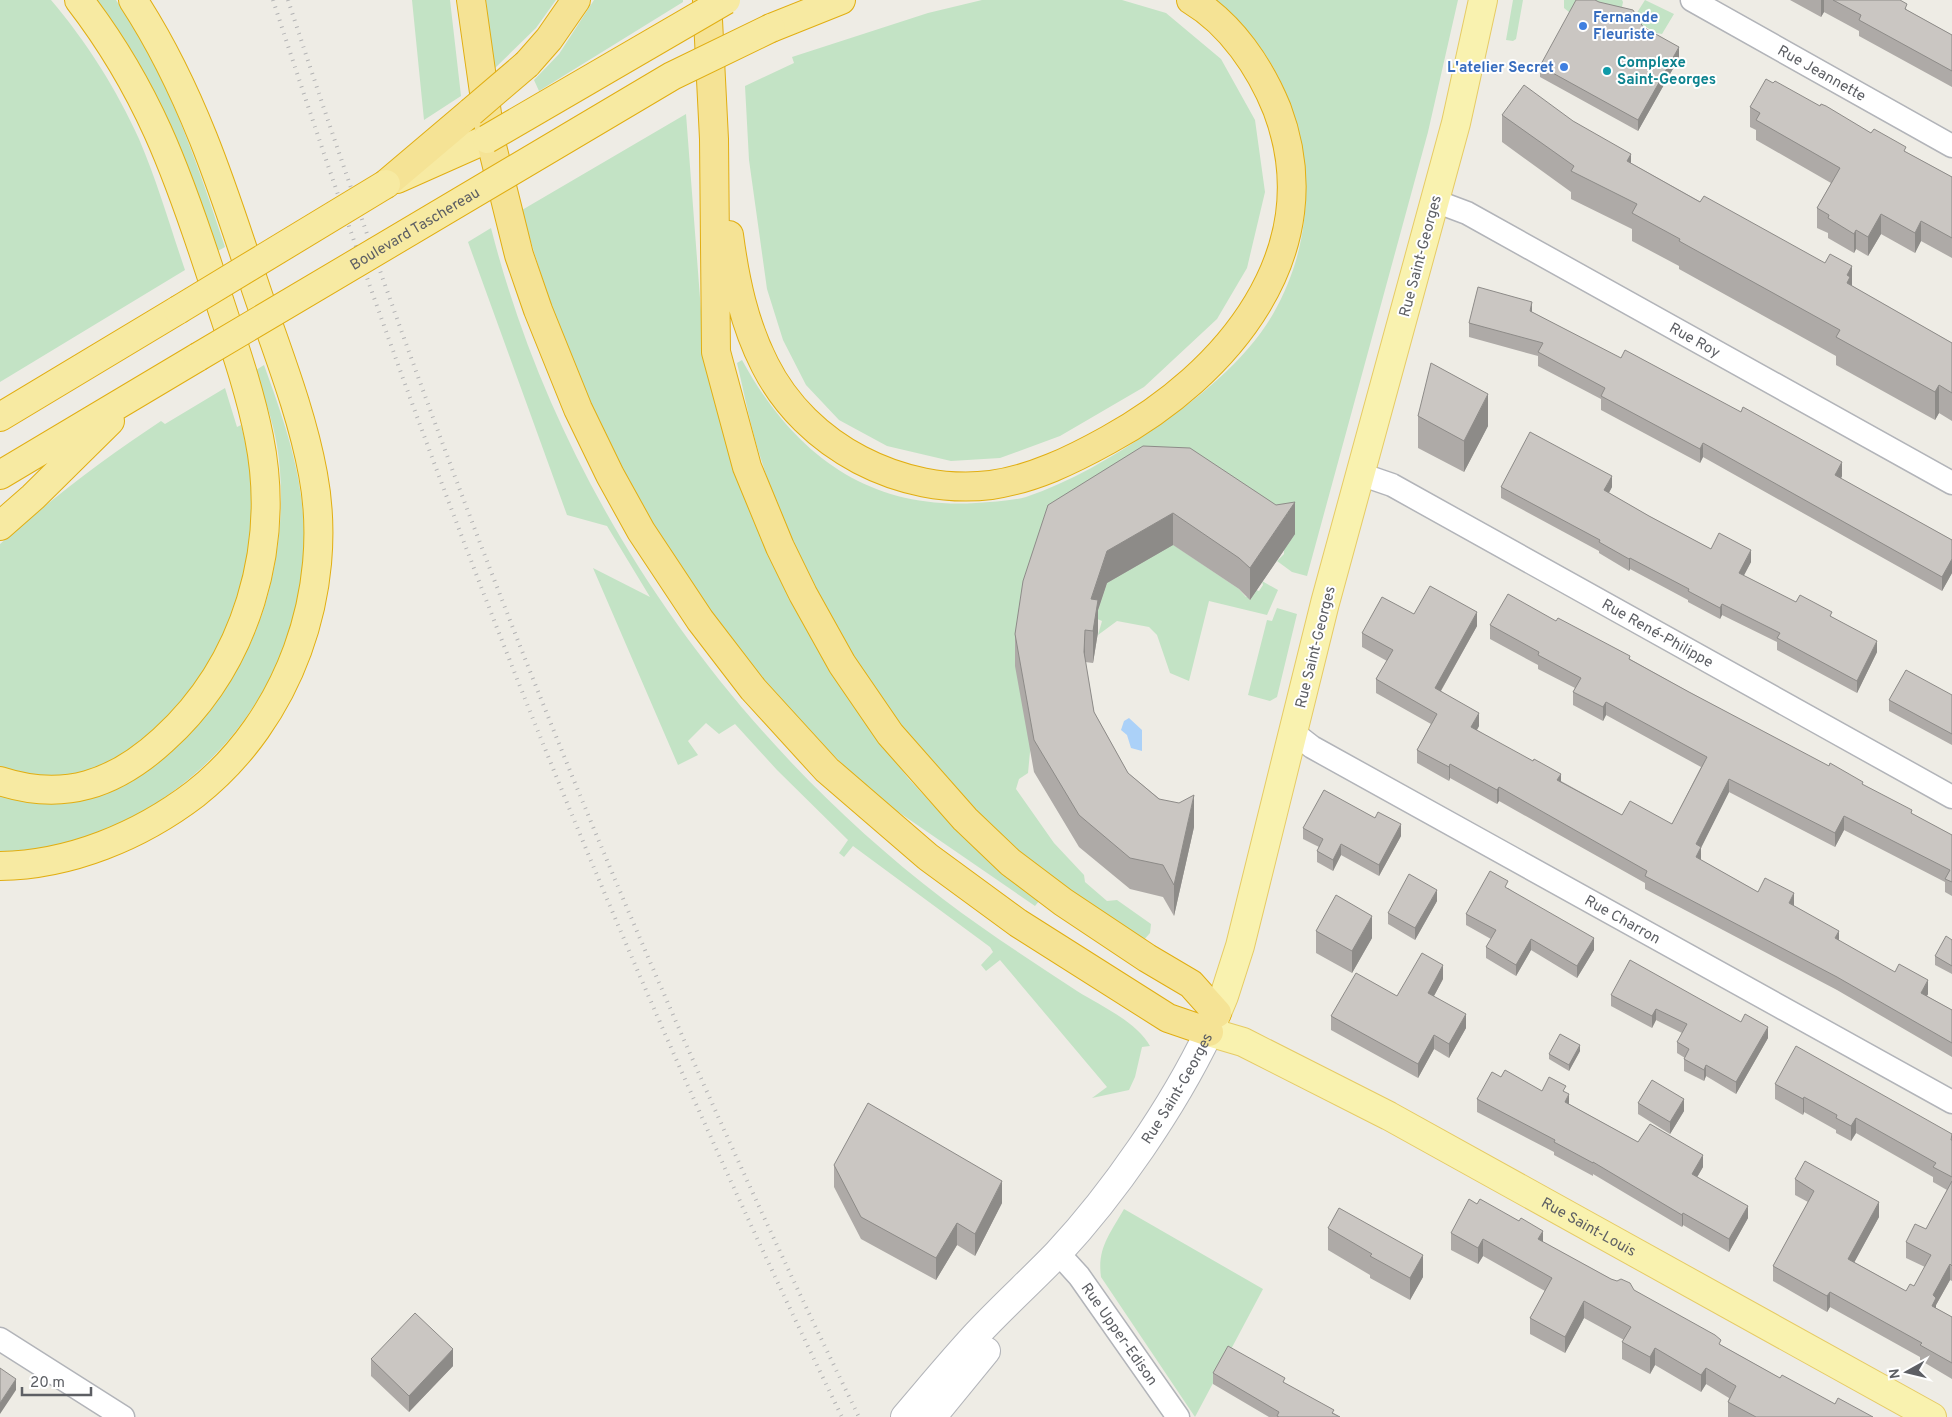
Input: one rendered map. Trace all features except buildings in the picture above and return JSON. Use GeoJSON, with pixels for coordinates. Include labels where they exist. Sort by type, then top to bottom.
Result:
{"type":"FeatureCollection","features":[{"type":"Feature","properties":{"kind":"highway"},"geometry":{"type":"LineString","coordinates":[[0,781],[42,790],[75,789],[91,785],[120,772],[157,746],[195,706],[228,657],[249,610],[264,546],[266,494],[255,418],[189,209],[161,135],[137,86],[104,33],[79,0]]}},
{"type":"Feature","properties":{"kind":"highway"},"geometry":{"type":"LineString","coordinates":[[0,866],[52,859],[111,842],[167,813],[214,777],[251,736],[282,684],[300,643],[316,580],[318,542],[315,489],[306,443],[292,397],[209,151],[168,58],[133,0]]}},
{"type":"Feature","properties":{"kind":"highway"},"geometry":{"type":"LineString","coordinates":[[471,0],[491,142],[517,247],[538,310],[574,401],[610,475],[640,531],[700,620],[753,689],[827,770],[928,858],[1018,923],[1168,1018],[1213,1023]]}},
{"type":"Feature","properties":{"kind":"highway"},"geometry":{"type":"LineString","coordinates":[[386,184],[527,64],[549,40],[576,0]]}},
{"type":"Feature","properties":{"kind":"highway"},"geometry":{"type":"LineString","coordinates":[[707,0],[714,139],[716,352],[754,484],[789,566],[827,640],[857,688],[900,747],[929,781],[990,843],[1032,879],[1078,913],[1191,984],[1213,1023]]}},
{"type":"Feature","properties":{"kind":"highway"},"geometry":{"type":"LineString","coordinates":[[0,417],[386,184],[487,139],[726,0]]}},
{"type":"Feature","properties":{"kind":"highway","name":"Boulevard Taschereau"},"geometry":{"type":"LineString","coordinates":[[0,475],[672,76],[742,42],[841,0]]}},
{"type":"Feature","properties":{"kind":"highway"},"geometry":{"type":"LineString","coordinates":[[714,139],[731,248],[744,313],[766,367],[797,412],[838,447],[870,464],[904,478],[923,483],[958,486],[1014,480],[1051,468],[1098,446],[1142,420],[1176,394],[1241,331],[1264,295],[1280,256],[1286,236],[1292,194],[1289,154],[1278,113],[1260,73],[1239,44],[1212,15],[1191,0]]}},
{"type":"Feature","properties":{"kind":"highway"},"geometry":{"type":"LineString","coordinates":[[0,526],[33,497],[142,390]]}},
{"type":"Feature","properties":{"kind":"main road","name":"Rue Saint-Georges"},"geometry":{"type":"LineString","coordinates":[[1213,1023],[1240,946],[1325,603],[1435,201],[1465,87],[1484,0]]}},
{"type":"Feature","properties":{"kind":"main road","name":"Rue Saint-Louis"},"geometry":{"type":"LineString","coordinates":[[1213,1023],[1243,1042],[1389,1116],[1932,1417]]}},
{"type":"Feature","properties":{"kind":"street","name":"Rue Jeannette"},"geometry":{"type":"LineString","coordinates":[[1692,0],[1952,146]]}},
{"type":"Feature","properties":{"kind":"street","name":"Rue Roy"},"geometry":{"type":"LineString","coordinates":[[1435,201],[1467,213],[1952,483]]}},
{"type":"Feature","properties":{"kind":"street","name":"Rue René-Philippe"},"geometry":{"type":"LineString","coordinates":[[1360,474],[1392,486],[1952,797]]}},
{"type":"Feature","properties":{"kind":"street","name":"Rue Charron"},"geometry":{"type":"LineString","coordinates":[[1294,733],[1312,747],[1952,1102]]}},
{"type":"Feature","properties":{"kind":"street","name":"Rue Saint-Georges"},"geometry":{"type":"LineString","coordinates":[[932,1417],[990,1347],[1058,1253],[1102,1199],[1156,1124],[1187,1075],[1213,1023]]}},
{"type":"Feature","properties":{"kind":"street","name":"Rue Saint-Georges"},"geometry":{"type":"LineString","coordinates":[[904,1417],[977,1334],[1058,1253]]}},
{"type":"Feature","properties":{"kind":"street","name":"Rue Upper-Edison"},"geometry":{"type":"LineString","coordinates":[[1058,1253],[1079,1276],[1178,1417]]}},
{"type":"Feature","properties":{"kind":"street"},"geometry":{"type":"LineString","coordinates":[[0,1339],[123,1417]]}},
{"type":"Feature","properties":{"kind":"green space"},"geometry":{"type":"Polygon","coordinates":[[[0,0],[51,0],[88,49],[111,84],[139,139],[158,187],[185,270],[0,382],[0,0]]]}},
{"type":"Feature","properties":{"kind":"green space"},"geometry":{"type":"Polygon","coordinates":[[[96,0],[116,0],[151,58],[166,88],[203,182],[225,247],[216,252],[161,107],[132,52],[96,0]]]}},
{"type":"Feature","properties":{"kind":"green space"},"geometry":{"type":"Polygon","coordinates":[[[412,0],[450,0],[461,96],[424,120],[412,0]]]}},
{"type":"Feature","properties":{"kind":"green space"},"geometry":{"type":"Polygon","coordinates":[[[486,0],[556,0],[536,28],[493,70],[486,0]]]}},
{"type":"Feature","properties":{"kind":"green space"},"geometry":{"type":"Polygon","coordinates":[[[594,0],[683,0],[683,2],[539,91],[534,80],[559,54],[594,0]]]}},
{"type":"Feature","properties":{"kind":"green space"},"geometry":{"type":"Polygon","coordinates":[[[982,0],[1122,0],[1166,13],[1221,59],[1255,120],[1265,192],[1247,268],[1217,319],[1144,387],[1060,436],[1000,458],[951,461],[887,446],[839,420],[806,385],[783,340],[767,289],[749,160],[745,86],[794,63],[792,57],[928,13],[982,0]]]}},
{"type":"Feature","properties":{"kind":"green space"},"geometry":{"type":"Polygon","coordinates":[[[1216,0],[1458,0],[1428,132],[1307,576],[1292,572],[1277,561],[1284,554],[1284,550],[1143,477],[1030,752],[1028,773],[1019,779],[1016,789],[1054,843],[1084,875],[1085,882],[1107,901],[1117,900],[1151,924],[1150,933],[1143,941],[1077,897],[1016,849],[960,795],[909,736],[863,674],[824,607],[790,536],[758,450],[737,363],[742,360],[762,393],[785,423],[810,448],[837,469],[868,485],[901,497],[937,503],[1001,501],[1026,497],[1042,491],[1075,476],[1122,450],[1185,407],[1234,364],[1249,348],[1273,314],[1292,274],[1302,232],[1306,189],[1302,146],[1291,105],[1273,66],[1248,31],[1216,0]]]}},
{"type":"Feature","properties":{"kind":"green space"},"geometry":{"type":"Polygon","coordinates":[[[1513,0],[1523,0],[1516,39],[1513,41],[1506,40],[1513,0]]]}},
{"type":"Feature","properties":{"kind":"green space"},"geometry":{"type":"Polygon","coordinates":[[[1564,0],[1622,0],[1623,2],[1620,17],[1569,12],[1564,8],[1564,0]]]}},
{"type":"Feature","properties":{"kind":"green space"},"geometry":{"type":"Polygon","coordinates":[[[1645,0],[1674,14],[1662,34],[1656,33],[1633,19],[1645,0]]]}},
{"type":"Feature","properties":{"kind":"green space"},"geometry":{"type":"Polygon","coordinates":[[[686,114],[701,311],[707,354],[769,553],[789,599],[829,669],[858,712],[908,778],[932,804],[989,858],[1039,901],[1035,906],[894,809],[827,750],[766,684],[711,614],[662,539],[618,460],[580,379],[548,295],[522,210],[686,114]]]}},
{"type":"Feature","properties":{"kind":"green space"},"geometry":{"type":"Polygon","coordinates":[[[491,228],[521,326],[560,422],[607,513],[661,601],[723,684],[790,762],[864,833],[959,911],[1077,991],[1118,1015],[1144,1037],[1150,1046],[1142,1047],[1135,1077],[1129,1090],[1092,1098],[1107,1087],[1000,960],[986,971],[981,965],[993,952],[990,947],[853,846],[844,857],[839,853],[848,840],[777,770],[735,724],[719,734],[706,723],[688,741],[698,755],[678,765],[593,568],[650,597],[607,526],[567,515],[468,242],[491,228]]]}},
{"type":"Feature","properties":{"kind":"green space"},"geometry":{"type":"Polygon","coordinates":[[[264,365],[279,406],[296,468],[303,511],[304,533],[301,584],[289,632],[270,678],[245,719],[213,756],[176,789],[135,816],[78,841],[34,850],[0,854],[0,796],[46,804],[67,803],[88,799],[126,783],[145,771],[186,736],[224,691],[239,666],[252,641],[262,614],[270,585],[280,529],[281,487],[277,446],[256,370],[264,365]]]}},
{"type":"Feature","properties":{"kind":"green space"},"geometry":{"type":"Polygon","coordinates":[[[225,388],[237,427],[241,425],[245,442],[251,475],[252,526],[248,560],[242,587],[222,638],[209,662],[177,705],[158,725],[125,752],[99,769],[74,776],[42,777],[0,767],[0,544],[59,495],[140,435],[161,421],[165,424],[225,388]]]}},
{"type":"Feature","properties":{"kind":"green space"},"geometry":{"type":"Polygon","coordinates":[[[1172,544],[1239,589],[1246,597],[1253,595],[1256,590],[1259,591],[1263,585],[1262,581],[1278,590],[1267,615],[1209,601],[1189,681],[1170,673],[1157,635],[1149,627],[1117,621],[1098,635],[1102,621],[1095,618],[1107,583],[1172,544]]]}},
{"type":"Feature","properties":{"kind":"green space"},"geometry":{"type":"Polygon","coordinates":[[[1277,608],[1297,614],[1277,697],[1270,701],[1248,695],[1267,620],[1272,621],[1277,608]]]}},
{"type":"Feature","properties":{"kind":"green space"},"geometry":{"type":"Polygon","coordinates":[[[1124,1209],[1263,1289],[1195,1417],[1101,1277],[1100,1267],[1103,1249],[1124,1209]]]}},
{"type":"Feature","properties":{"kind":"water"},"geometry":{"type":"Polygon","coordinates":[[[1129,718],[1142,730],[1142,751],[1131,748],[1127,735],[1121,730],[1124,721],[1129,718]]]}},
{"type":"Feature","properties":{"kind":"railway"},"geometry":{"type":"LineString","coordinates":[[273,0],[333,181],[397,361],[463,540],[533,718],[605,895],[681,1070],[760,1244],[842,1417]]}},
{"type":"Feature","properties":{"kind":"railway"},"geometry":{"type":"LineString","coordinates":[[288,0],[412,361],[479,540],[549,718],[622,895],[698,1070],[777,1244],[859,1417]]}},
{"type":"Feature","properties":{"kind":"place","name":"Fernande Fleuriste"},"geometry":{"type":"Point","coordinates":[1583,26]}},
{"type":"Feature","properties":{"kind":"place","name":"L'atelier Secret"},"geometry":{"type":"Point","coordinates":[1564,67]}},
{"type":"Feature","properties":{"kind":"place","name":"Complexe Saint-Georges"},"geometry":{"type":"Point","coordinates":[1607,71]}}]}
